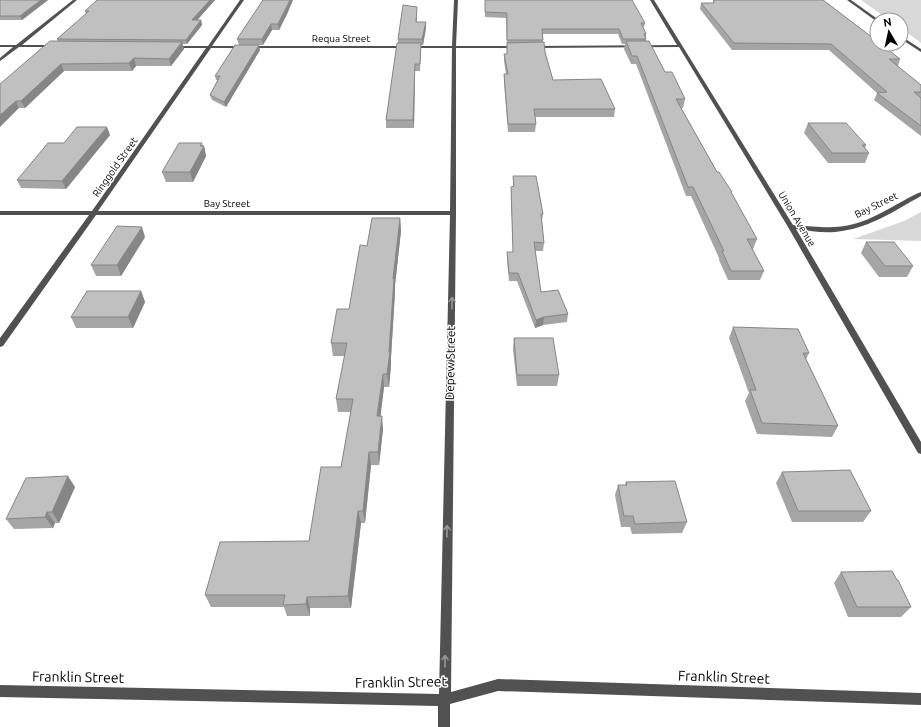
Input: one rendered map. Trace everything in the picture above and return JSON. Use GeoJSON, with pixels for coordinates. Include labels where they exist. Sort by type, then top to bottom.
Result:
{"type":"FeatureCollection","features":[{"type":"Feature","properties":{"kind":"street"},"geometry":{"type":"LineString","coordinates":[[0,60],[75,0]]}},
{"type":"Feature","properties":{"kind":"street","name":"Ringgold Street"},"geometry":{"type":"LineString","coordinates":[[0,344],[94,213],[242,0]]}},
{"type":"Feature","properties":{"kind":"street","name":"Depew Street"},"geometry":{"type":"LineString","coordinates":[[444,727],[453,214],[453,84],[456,0]]}},
{"type":"Feature","properties":{"kind":"street","name":"Union Avenue"},"geometry":{"type":"LineString","coordinates":[[652,0],[791,227],[921,450]]}},
{"type":"Feature","properties":{"kind":"street"},"geometry":{"type":"LineString","coordinates":[[849,0],[869,14]]}},
{"type":"Feature","properties":{"kind":"street"},"geometry":{"type":"LineString","coordinates":[[909,43],[921,51]]}},
{"type":"Feature","properties":{"kind":"street"},"geometry":{"type":"LineString","coordinates":[[0,46],[63,46]]}},
{"type":"Feature","properties":{"kind":"street"},"geometry":{"type":"LineString","coordinates":[[533,47],[681,46]]}},
{"type":"Feature","properties":{"kind":"street","name":"Requa Street"},"geometry":{"type":"LineString","coordinates":[[171,47],[525,47]]}},
{"type":"Feature","properties":{"kind":"street","name":"Bay Street"},"geometry":{"type":"LineString","coordinates":[[791,227],[833,230],[849,228],[864,223],[921,194]]}},
{"type":"Feature","properties":{"kind":"street","name":"Bay Street"},"geometry":{"type":"LineString","coordinates":[[0,213],[453,214]]}},
{"type":"Feature","properties":{"kind":"street","name":"Franklin Street"},"geometry":{"type":"LineString","coordinates":[[0,691],[444,700],[498,685],[921,699]]}},
{"type":"Feature","properties":{"kind":"shaded area"},"geometry":{"type":"Polygon","coordinates":[[[861,0],[921,0],[921,43],[909,34],[909,12],[878,12],[861,0]]]}},
{"type":"Feature","properties":{"kind":"shaded area"},"geometry":{"type":"Polygon","coordinates":[[[921,212],[921,241],[853,239],[904,221],[921,212]]]}},
{"type":"Feature","properties":{"kind":"building"},"geometry":{"type":"Polygon","coordinates":[[[0,0],[41,0],[20,16],[0,16],[0,0]]]}},
{"type":"Feature","properties":{"kind":"building"},"geometry":{"type":"Polygon","coordinates":[[[97,0],[210,0],[192,20],[201,20],[186,40],[57,39],[89,11],[85,11],[97,0]]]}},
{"type":"Feature","properties":{"kind":"building"},"geometry":{"type":"Polygon","coordinates":[[[263,0],[290,0],[278,24],[271,24],[262,39],[237,39],[263,0]]]}},
{"type":"Feature","properties":{"kind":"building"},"geometry":{"type":"Polygon","coordinates":[[[485,0],[632,0],[645,23],[641,23],[646,34],[644,34],[646,39],[623,39],[619,29],[542,29],[543,40],[507,40],[507,13],[485,12],[485,0]]]}},
{"type":"Feature","properties":{"kind":"building"},"geometry":{"type":"Polygon","coordinates":[[[714,0],[823,0],[869,35],[869,52],[891,52],[900,59],[889,59],[921,85],[921,92],[914,92],[921,98],[921,126],[877,93],[887,92],[831,44],[734,43],[701,3],[714,3],[714,0]]]}},
{"type":"Feature","properties":{"kind":"building"},"geometry":{"type":"Polygon","coordinates":[[[403,5],[417,7],[416,22],[426,22],[422,39],[398,39],[403,5]]]}},
{"type":"Feature","properties":{"kind":"building"},"geometry":{"type":"Polygon","coordinates":[[[50,41],[182,42],[169,59],[134,58],[129,63],[61,64],[21,101],[16,101],[0,115],[0,84],[50,41]]]}},
{"type":"Feature","properties":{"kind":"building"},"geometry":{"type":"Polygon","coordinates":[[[626,41],[649,41],[665,72],[672,72],[685,99],[676,99],[717,172],[719,172],[732,192],[757,239],[747,239],[764,271],[731,271],[722,251],[724,251],[693,187],[688,187],[637,56],[632,56],[626,41]]]}},
{"type":"Feature","properties":{"kind":"building"},"geometry":{"type":"Polygon","coordinates":[[[544,42],[545,52],[553,80],[601,79],[615,109],[534,109],[536,124],[508,124],[504,74],[508,74],[504,54],[507,54],[507,43],[544,42]]]}},
{"type":"Feature","properties":{"kind":"building"},"geometry":{"type":"Polygon","coordinates":[[[397,43],[421,43],[420,64],[415,64],[413,120],[386,120],[397,43]]]}},
{"type":"Feature","properties":{"kind":"building"},"geometry":{"type":"Polygon","coordinates":[[[235,45],[259,45],[224,102],[210,95],[220,76],[215,76],[235,45]]]}},
{"type":"Feature","properties":{"kind":"building"},"geometry":{"type":"Polygon","coordinates":[[[808,123],[846,123],[866,145],[862,145],[869,153],[832,153],[808,123]]]}},
{"type":"Feature","properties":{"kind":"building"},"geometry":{"type":"Polygon","coordinates":[[[77,127],[107,127],[62,181],[17,180],[48,143],[64,143],[77,127]]]}},
{"type":"Feature","properties":{"kind":"building"},"geometry":{"type":"Polygon","coordinates":[[[179,143],[202,143],[200,146],[204,146],[190,172],[162,172],[179,143]]]}},
{"type":"Feature","properties":{"kind":"building"},"geometry":{"type":"Polygon","coordinates":[[[513,176],[536,176],[543,214],[541,214],[544,243],[534,242],[541,292],[558,290],[568,314],[544,317],[536,320],[518,273],[509,273],[507,252],[513,252],[511,187],[514,186],[513,176]]]}},
{"type":"Feature","properties":{"kind":"building"},"geometry":{"type":"Polygon","coordinates":[[[372,218],[400,218],[393,279],[390,352],[387,374],[383,374],[377,416],[382,416],[378,452],[369,452],[363,511],[358,511],[348,596],[307,597],[306,604],[283,605],[285,595],[205,595],[220,542],[309,541],[321,467],[341,467],[353,399],[336,399],[347,343],[331,343],[337,309],[349,309],[360,245],[367,246],[372,218]]]}},
{"type":"Feature","properties":{"kind":"building"},"geometry":{"type":"Polygon","coordinates":[[[117,226],[142,227],[117,265],[91,265],[117,226]]]}},
{"type":"Feature","properties":{"kind":"building"},"geometry":{"type":"Polygon","coordinates":[[[866,242],[894,242],[913,266],[885,266],[866,242]]]}},
{"type":"Feature","properties":{"kind":"building"},"geometry":{"type":"Polygon","coordinates":[[[87,291],[141,291],[128,317],[71,317],[87,291]]]}},
{"type":"Feature","properties":{"kind":"building"},"geometry":{"type":"Polygon","coordinates":[[[733,327],[798,329],[809,353],[803,353],[838,426],[762,423],[750,390],[756,390],[733,327]]]}},
{"type":"Feature","properties":{"kind":"building"},"geometry":{"type":"Polygon","coordinates":[[[514,338],[553,338],[559,375],[517,375],[514,338]]]}},
{"type":"Feature","properties":{"kind":"building"},"geometry":{"type":"Polygon","coordinates":[[[850,470],[871,511],[798,511],[782,472],[850,470]]]}},
{"type":"Feature","properties":{"kind":"building"},"geometry":{"type":"Polygon","coordinates":[[[68,476],[52,512],[47,512],[45,517],[6,519],[26,478],[68,476]]]}},
{"type":"Feature","properties":{"kind":"building"},"geometry":{"type":"Polygon","coordinates":[[[675,481],[687,522],[635,524],[633,516],[624,516],[618,485],[627,485],[626,482],[675,481]]]}},
{"type":"Feature","properties":{"kind":"building"},"geometry":{"type":"Polygon","coordinates":[[[892,571],[911,607],[857,607],[841,572],[892,571]]]}}]}
